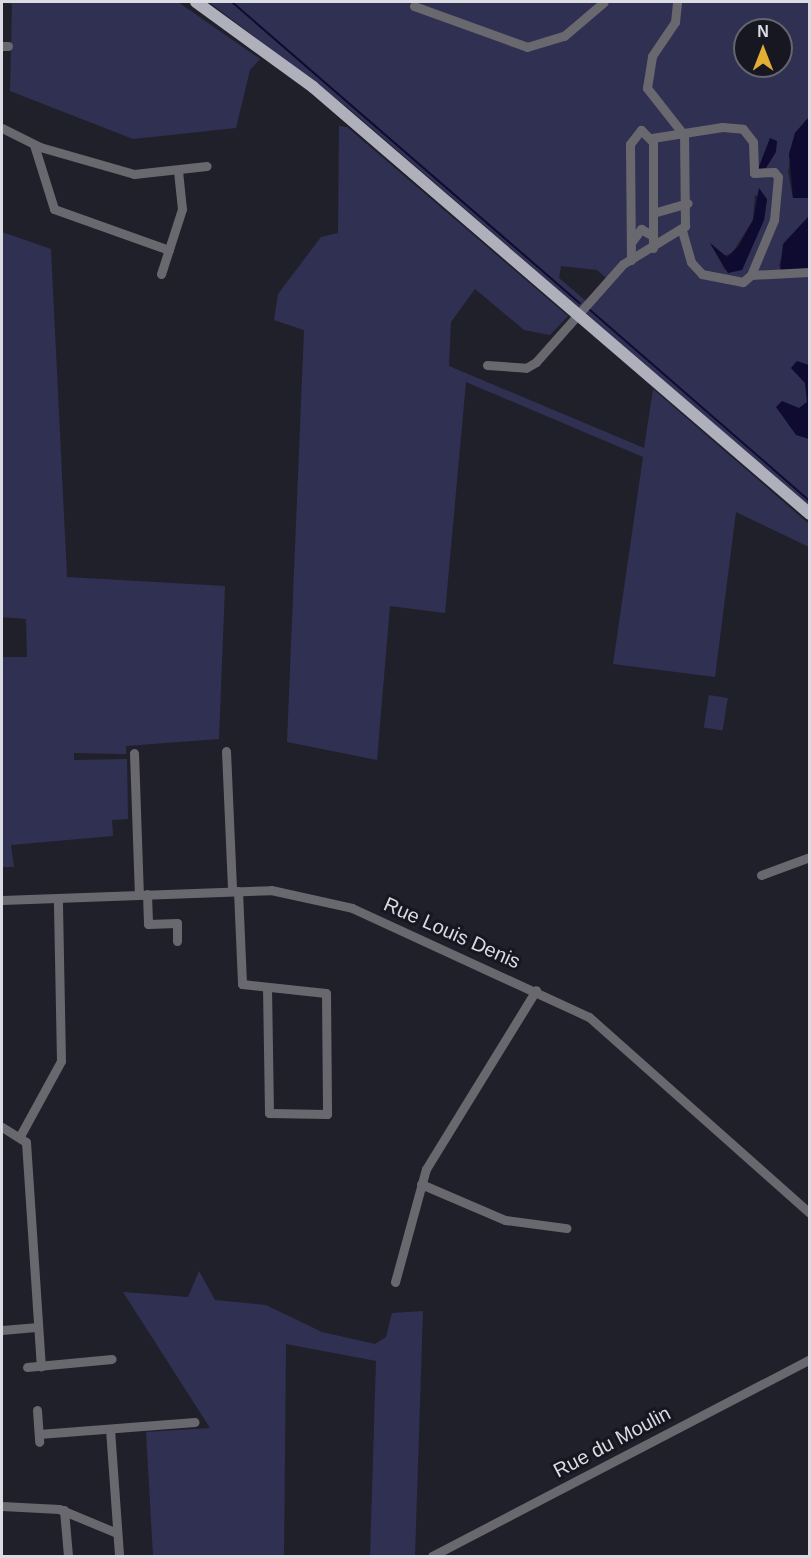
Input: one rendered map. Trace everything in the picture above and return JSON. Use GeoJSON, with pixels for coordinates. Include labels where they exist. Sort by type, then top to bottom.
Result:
{"type":"FeatureCollection","features":[{"type":"Feature","properties":{"kind":"main road"},"geometry":{"type":"LineString","coordinates":[[187,2],[263,51]]}},
{"type":"Feature","properties":{"kind":"main road"},"geometry":{"type":"LineString","coordinates":[[196,2],[322,94],[810,514]]}},
{"type":"Feature","properties":{"kind":"street"},"geometry":{"type":"LineString","coordinates":[[414,6],[527,48],[564,36],[604,2]]}},
{"type":"Feature","properties":{"kind":"street"},"geometry":{"type":"LineString","coordinates":[[677,2],[675,22],[652,56],[647,88],[684,135],[688,203],[685,234],[691,262],[702,274],[734,284],[751,275],[809,272]]}},
{"type":"Feature","properties":{"kind":"street"},"geometry":{"type":"LineString","coordinates":[[631,260],[630,144],[641,130],[652,138],[684,135],[722,127],[743,129],[753,142],[754,173],[777,173],[774,220],[751,275]]}},
{"type":"Feature","properties":{"kind":"street"},"geometry":{"type":"LineString","coordinates":[[2,128],[34,145],[134,174],[207,166]]}},
{"type":"Feature","properties":{"kind":"street"},"geometry":{"type":"LineString","coordinates":[[652,138],[653,248]]}},
{"type":"Feature","properties":{"kind":"street"},"geometry":{"type":"LineString","coordinates":[[34,145],[54,208],[169,250]]}},
{"type":"Feature","properties":{"kind":"street"},"geometry":{"type":"LineString","coordinates":[[161,274],[183,204],[178,170]]}},
{"type":"Feature","properties":{"kind":"street"},"geometry":{"type":"LineString","coordinates":[[653,213],[688,203]]}},
{"type":"Feature","properties":{"kind":"street"},"geometry":{"type":"LineString","coordinates":[[632,243],[641,229],[653,236]]}},
{"type":"Feature","properties":{"kind":"street"},"geometry":{"type":"LineString","coordinates":[[487,365],[526,368],[631,260],[685,234]]}},
{"type":"Feature","properties":{"kind":"street"},"geometry":{"type":"LineString","coordinates":[[226,750],[242,984],[267,990],[326,993],[327,1114],[269,1113],[267,990]]}},
{"type":"Feature","properties":{"kind":"street"},"geometry":{"type":"LineString","coordinates":[[134,753],[143,895],[148,924],[177,923],[177,941]]}},
{"type":"Feature","properties":{"kind":"street"},"geometry":{"type":"LineString","coordinates":[[761,875],[810,857]]}},
{"type":"Feature","properties":{"kind":"street","name":"Rue Louis Denis"},"geometry":{"type":"LineString","coordinates":[[2,900],[235,891],[289,892],[343,904],[536,990],[608,1030],[810,1213]]}},
{"type":"Feature","properties":{"kind":"street"},"geometry":{"type":"LineString","coordinates":[[20,1136],[61,1061],[58,898]]}},
{"type":"Feature","properties":{"kind":"street"},"geometry":{"type":"LineString","coordinates":[[395,1282],[421,1184],[437,1147],[536,990]]}},
{"type":"Feature","properties":{"kind":"street"},"geometry":{"type":"LineString","coordinates":[[2,1127],[20,1136],[26,1148],[41,1366]]}},
{"type":"Feature","properties":{"kind":"street"},"geometry":{"type":"LineString","coordinates":[[421,1184],[505,1220],[566,1228]]}},
{"type":"Feature","properties":{"kind":"street"},"geometry":{"type":"LineString","coordinates":[[2,1330],[38,1327]]}},
{"type":"Feature","properties":{"kind":"street"},"geometry":{"type":"LineString","coordinates":[[27,1367],[112,1359]]}},
{"type":"Feature","properties":{"kind":"street","name":"Rue du Moulin"},"geometry":{"type":"LineString","coordinates":[[432,1557],[810,1359]]}},
{"type":"Feature","properties":{"kind":"street"},"geometry":{"type":"LineString","coordinates":[[37,1410],[39,1438],[195,1422]]}},
{"type":"Feature","properties":{"kind":"street"},"geometry":{"type":"LineString","coordinates":[[110,1429],[119,1557]]}},
{"type":"Feature","properties":{"kind":"street"},"geometry":{"type":"LineString","coordinates":[[2,1506],[64,1510],[117,1533]]}},
{"type":"Feature","properties":{"kind":"street"},"geometry":{"type":"LineString","coordinates":[[64,1510],[68,1557]]}},
{"type":"Feature","properties":{"kind":"shaded area"},"geometry":{"type":"Polygon","coordinates":[[[2,2],[178,2],[260,59],[250,70],[236,128],[133,139],[10,91],[12,4],[2,2]]]}},
{"type":"Feature","properties":{"kind":"shaded area"},"geometry":{"type":"Polygon","coordinates":[[[209,2],[809,2],[809,117],[795,133],[788,172],[793,198],[809,198],[809,216],[784,247],[779,266],[809,269],[809,506],[348,108],[209,2]],[[755,195],[753,220],[732,253],[723,256],[710,243],[725,270],[742,270],[764,220],[767,199],[755,195]],[[561,266],[559,278],[586,301],[606,278],[597,270],[561,266]]]}},
{"type":"Feature","properties":{"kind":"shaded area"},"geometry":{"type":"Polygon","coordinates":[[[809,117],[809,198],[793,198],[789,154],[795,133],[809,117]]]}},
{"type":"Feature","properties":{"kind":"shaded area"},"geometry":{"type":"Polygon","coordinates":[[[339,126],[347,127],[568,316],[550,335],[524,330],[475,289],[451,322],[449,366],[644,448],[653,389],[809,524],[809,547],[736,512],[715,677],[613,664],[643,457],[466,382],[445,613],[390,606],[377,760],[287,742],[304,330],[274,320],[278,294],[321,237],[338,233],[339,126]]]}},
{"type":"Feature","properties":{"kind":"shaded area"},"geometry":{"type":"Polygon","coordinates":[[[770,138],[777,141],[776,152],[766,168],[758,169],[770,138]]]}},
{"type":"Feature","properties":{"kind":"shaded area"},"geometry":{"type":"Polygon","coordinates":[[[759,188],[767,199],[764,220],[742,270],[728,273],[710,243],[727,257],[738,247],[753,220],[759,188]]]}},
{"type":"Feature","properties":{"kind":"shaded area"},"geometry":{"type":"Polygon","coordinates":[[[809,216],[809,269],[780,272],[783,244],[809,216]]]}},
{"type":"Feature","properties":{"kind":"shaded area"},"geometry":{"type":"Polygon","coordinates":[[[2,232],[51,249],[67,577],[225,586],[219,739],[126,746],[126,754],[74,753],[74,760],[127,759],[128,819],[112,820],[113,836],[11,845],[14,867],[2,867],[2,657],[27,657],[26,619],[2,617],[2,232]]]}},
{"type":"Feature","properties":{"kind":"shaded area"},"geometry":{"type":"Polygon","coordinates":[[[797,361],[809,365],[809,439],[796,435],[776,407],[782,401],[799,408],[807,402],[805,383],[791,368],[797,361]]]}},
{"type":"Feature","properties":{"kind":"shaded area"},"geometry":{"type":"Polygon","coordinates":[[[709,695],[728,698],[723,731],[704,728],[709,695]]]}},
{"type":"Feature","properties":{"kind":"shaded area"},"geometry":{"type":"Polygon","coordinates":[[[199,1271],[215,1300],[266,1305],[322,1332],[375,1344],[386,1337],[392,1313],[423,1311],[415,1556],[370,1556],[376,1361],[286,1344],[284,1556],[153,1556],[146,1432],[210,1428],[123,1292],[188,1297],[199,1271]]]}},
{"type":"Feature","properties":{"kind":"waterway"},"geometry":{"type":"LineString","coordinates":[[232,2],[580,303]]}},
{"type":"Feature","properties":{"kind":"waterway"},"geometry":{"type":"LineString","coordinates":[[590,310],[810,501]]}}]}
